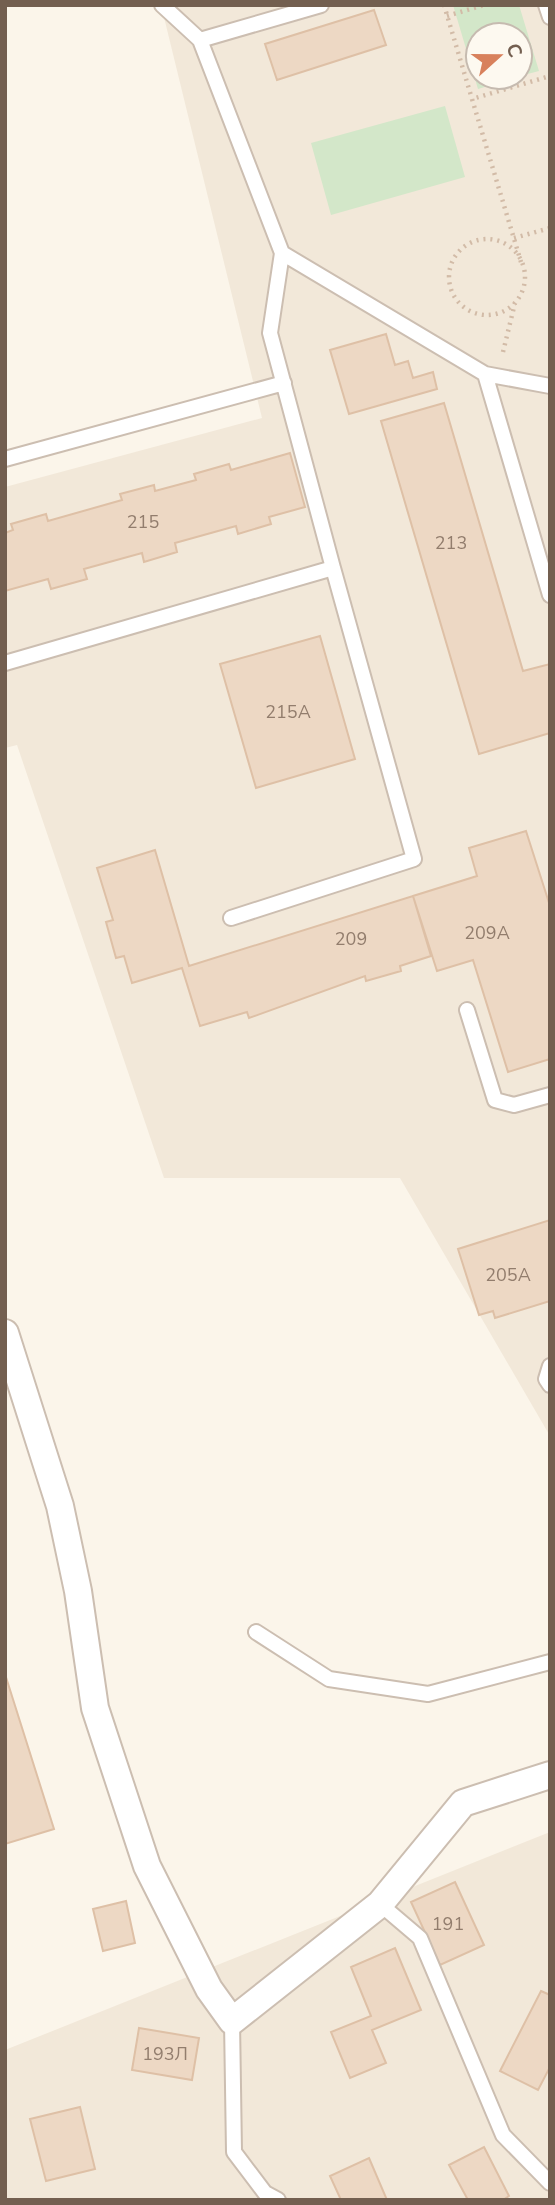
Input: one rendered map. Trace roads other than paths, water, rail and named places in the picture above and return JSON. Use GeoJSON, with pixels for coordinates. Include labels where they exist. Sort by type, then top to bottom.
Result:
{"type":"FeatureCollection","features":[{"type":"Feature","properties":{"kind":"street"},"geometry":{"type":"LineString","coordinates":[[5,1333],[60,1506],[78,1591],[95,1708],[147,1866],[209,1989],[232,2021],[380,1904],[463,1803],[550,1775]]}},
{"type":"Feature","properties":{"kind":"lane"},"geometry":{"type":"LineString","coordinates":[[162,5],[200,40],[282,253],[270,333],[414,859],[231,918]]}},
{"type":"Feature","properties":{"kind":"lane"},"geometry":{"type":"LineString","coordinates":[[200,40],[321,5]]}},
{"type":"Feature","properties":{"kind":"lane"},"geometry":{"type":"LineString","coordinates":[[546,5],[550,17]]}},
{"type":"Feature","properties":{"kind":"lane"},"geometry":{"type":"LineString","coordinates":[[282,253],[491,375],[550,386]]}},
{"type":"Feature","properties":{"kind":"lane"},"geometry":{"type":"LineString","coordinates":[[491,375],[550,595]]}},
{"type":"Feature","properties":{"kind":"lane"},"geometry":{"type":"LineString","coordinates":[[5,459],[284,383]]}},
{"type":"Feature","properties":{"kind":"lane"},"geometry":{"type":"LineString","coordinates":[[5,663],[333,568]]}},
{"type":"Feature","properties":{"kind":"lane"},"geometry":{"type":"LineString","coordinates":[[467,1010],[495,1100],[514,1105],[550,1095]]}},
{"type":"Feature","properties":{"kind":"lane"},"geometry":{"type":"LineString","coordinates":[[550,1366],[546,1379],[550,1385]]}},
{"type":"Feature","properties":{"kind":"lane"},"geometry":{"type":"LineString","coordinates":[[256,1632],[330,1679],[428,1694],[550,1662]]}},
{"type":"Feature","properties":{"kind":"lane"},"geometry":{"type":"LineString","coordinates":[[380,1904],[421,1938],[503,2135],[550,2183]]}},
{"type":"Feature","properties":{"kind":"lane"},"geometry":{"type":"LineString","coordinates":[[232,2021],[234,2152],[265,2193],[278,2200]]}}]}
